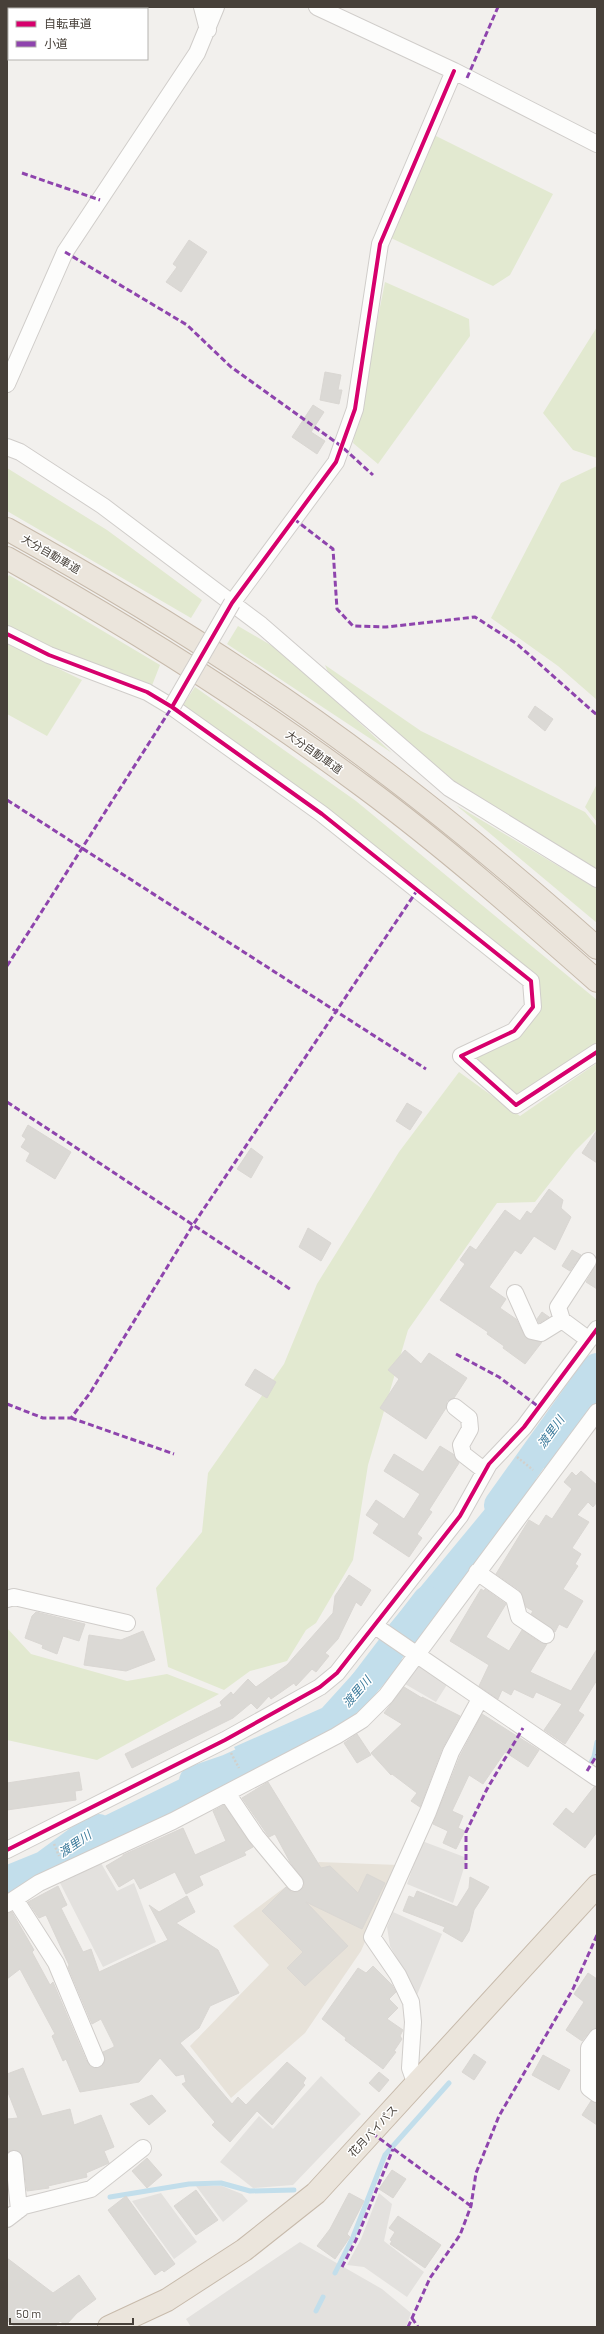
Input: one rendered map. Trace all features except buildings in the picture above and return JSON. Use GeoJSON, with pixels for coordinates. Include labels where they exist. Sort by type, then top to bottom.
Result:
{"type":"FeatureCollection","features":[{"type":"Feature","properties":{"kind":"highway","name":"大分自動車道"},"geometry":{"type":"LineString","coordinates":[[7,529],[168,622],[269,689],[378,766],[523,883],[597,948]]}},
{"type":"Feature","properties":{"kind":"highway","name":"大分自動車道"},"geometry":{"type":"LineString","coordinates":[[7,558],[153,643],[364,787],[508,902],[597,981]]}},
{"type":"Feature","properties":{"kind":"highway","name":"花月バイパス"},"geometry":{"type":"LineString","coordinates":[[109,2327],[167,2300],[244,2250],[316,2193],[597,1886]]}},
{"type":"Feature","properties":{"kind":"street"},"geometry":{"type":"LineString","coordinates":[[202,7],[208,30]]}},
{"type":"Feature","properties":{"kind":"street"},"geometry":{"type":"LineString","coordinates":[[7,384],[65,252],[197,53],[208,30],[216,7]]}},
{"type":"Feature","properties":{"kind":"street"},"geometry":{"type":"LineString","coordinates":[[317,7],[454,71],[597,144]]}},
{"type":"Feature","properties":{"kind":"street"},"geometry":{"type":"LineString","coordinates":[[172,707],[232,603],[336,462],[355,409],[380,244],[454,71]]}},
{"type":"Feature","properties":{"kind":"street"},"geometry":{"type":"LineString","coordinates":[[7,447],[20,452],[103,506],[261,625],[449,788],[597,879]]}},
{"type":"Feature","properties":{"kind":"street"},"geometry":{"type":"LineString","coordinates":[[7,634],[49,655],[147,692],[172,707],[322,814],[532,981],[533,1007],[514,1031],[461,1056],[516,1105],[597,1052]]}},
{"type":"Feature","properties":{"kind":"street"},"geometry":{"type":"LineString","coordinates":[[7,1850],[225,1740],[320,1687],[337,1673],[460,1516],[485,1471],[524,1427],[593,1334],[562,1320],[558,1307],[588,1261]]}},
{"type":"Feature","properties":{"kind":"street"},"geometry":{"type":"LineString","coordinates":[[515,1293],[532,1331],[541,1333],[562,1320]]}},
{"type":"Feature","properties":{"kind":"street"},"geometry":{"type":"LineString","coordinates":[[455,1407],[469,1418],[470,1429],[461,1445],[463,1454],[485,1471]]}},
{"type":"Feature","properties":{"kind":"street"},"geometry":{"type":"LineString","coordinates":[[96,2059],[56,1963],[11,1901],[39,1883],[174,1821],[336,1736],[362,1720],[386,1696],[597,1412]]}},
{"type":"Feature","properties":{"kind":"street"},"geometry":{"type":"LineString","coordinates":[[478,1572],[514,1598],[519,1617],[546,1635]]}},
{"type":"Feature","properties":{"kind":"street"},"geometry":{"type":"LineString","coordinates":[[7,1599],[14,1597],[127,1623]]}},
{"type":"Feature","properties":{"kind":"street"},"geometry":{"type":"LineString","coordinates":[[375,1626],[597,1778]]}},
{"type":"Feature","properties":{"kind":"street"},"geometry":{"type":"LineString","coordinates":[[416,2085],[410,2068],[413,2022],[410,2002],[398,1975],[372,1937],[428,1812],[451,1752],[480,1699]]}},
{"type":"Feature","properties":{"kind":"street"},"geometry":{"type":"LineString","coordinates":[[228,1793],[256,1836],[295,1883]]}},
{"type":"Feature","properties":{"kind":"street"},"geometry":{"type":"LineString","coordinates":[[597,2037],[589,2048],[589,2088],[597,2094]]}},
{"type":"Feature","properties":{"kind":"street"},"geometry":{"type":"LineString","coordinates":[[13,2215],[24,2206],[92,2189],[143,2148]]}},
{"type":"Feature","properties":{"kind":"street"},"geometry":{"type":"LineString","coordinates":[[13,2215],[14,2159]]}},
{"type":"Feature","properties":{"kind":"path"},"geometry":{"type":"LineString","coordinates":[[512,1454],[534,1471]]}},
{"type":"Feature","properties":{"kind":"path"},"geometry":{"type":"LineString","coordinates":[[229,1748],[243,1775]]}},
{"type":"Feature","properties":{"kind":"path"},"geometry":{"type":"LineString","coordinates":[[46,1829],[66,1871]]}},
{"type":"Feature","properties":{"kind":"shaded area"},"geometry":{"type":"Polygon","coordinates":[[[420,1661],[450,1680],[436,1702],[405,1684],[420,1661]]]}},
{"type":"Feature","properties":{"kind":"shaded area"},"geometry":{"type":"Polygon","coordinates":[[[422,1841],[467,1858],[453,1903],[407,1884],[422,1841]]]}},
{"type":"Feature","properties":{"kind":"shaded area"},"geometry":{"type":"Polygon","coordinates":[[[319,1862],[398,1865],[361,1951],[305,2033],[231,2098],[190,2046],[269,1965],[233,1926],[319,1862]]]}},
{"type":"Feature","properties":{"kind":"shaded area"},"geometry":{"type":"Polygon","coordinates":[[[101,1863],[117,1891],[134,1883],[156,1942],[103,1967],[60,1883],[101,1863]]]}},
{"type":"Feature","properties":{"kind":"shaded area"},"geometry":{"type":"Polygon","coordinates":[[[393,1912],[442,1934],[417,1995],[390,1946],[387,1927],[393,1912]]]}},
{"type":"Feature","properties":{"kind":"shaded area"},"geometry":{"type":"Polygon","coordinates":[[[321,2076],[361,2114],[293,2185],[253,2188],[220,2162],[259,2116],[273,2129],[321,2076]]]}},
{"type":"Feature","properties":{"kind":"shaded area"},"geometry":{"type":"Polygon","coordinates":[[[196,2186],[222,2186],[242,2194],[248,2201],[223,2222],[196,2186]]]}},
{"type":"Feature","properties":{"kind":"shaded area"},"geometry":{"type":"Polygon","coordinates":[[[161,2193],[197,2242],[174,2259],[132,2201],[161,2193]]]}},
{"type":"Feature","properties":{"kind":"shaded area"},"geometry":{"type":"Polygon","coordinates":[[[379,2193],[392,2204],[384,2241],[424,2272],[407,2297],[364,2267],[347,2265],[361,2239],[379,2193]]]}},
{"type":"Feature","properties":{"kind":"shaded area"},"geometry":{"type":"Polygon","coordinates":[[[300,2242],[382,2289],[411,2313],[406,2327],[191,2327],[186,2319],[300,2242]]]}},
{"type":"Feature","properties":{"kind":"green space"},"geometry":{"type":"Polygon","coordinates":[[[434,135],[553,194],[510,275],[493,286],[391,238],[434,135]]]}},
{"type":"Feature","properties":{"kind":"green space"},"geometry":{"type":"Polygon","coordinates":[[[385,282],[469,319],[470,336],[378,464],[353,443],[385,282]]]}},
{"type":"Feature","properties":{"kind":"green space"},"geometry":{"type":"Polygon","coordinates":[[[597,327],[597,458],[573,450],[543,413],[597,327]]]}},
{"type":"Feature","properties":{"kind":"green space"},"geometry":{"type":"Polygon","coordinates":[[[597,466],[597,700],[558,666],[491,618],[561,483],[597,466]]]}},
{"type":"Feature","properties":{"kind":"green space"},"geometry":{"type":"Polygon","coordinates":[[[7,468],[107,530],[202,600],[191,618],[7,511],[7,468]]]}},
{"type":"Feature","properties":{"kind":"green space"},"geometry":{"type":"Polygon","coordinates":[[[9,575],[160,665],[151,688],[66,655],[7,628],[7,578],[9,575]]]}},
{"type":"Feature","properties":{"kind":"green space"},"geometry":{"type":"Polygon","coordinates":[[[238,626],[286,654],[392,753],[227,644],[238,626]]]}},
{"type":"Feature","properties":{"kind":"green space"},"geometry":{"type":"Polygon","coordinates":[[[7,644],[82,680],[47,736],[7,714],[7,644]]]}},
{"type":"Feature","properties":{"kind":"green space"},"geometry":{"type":"Polygon","coordinates":[[[325,665],[421,731],[585,812],[597,827],[597,870],[470,797],[427,762],[328,672],[325,665]]]}},
{"type":"Feature","properties":{"kind":"green space"},"geometry":{"type":"Polygon","coordinates":[[[195,687],[356,801],[597,1000],[597,1043],[518,1098],[475,1059],[517,1034],[537,979],[267,764],[183,705],[195,687]]]}},
{"type":"Feature","properties":{"kind":"green space"},"geometry":{"type":"Polygon","coordinates":[[[597,784],[597,822],[585,807],[597,784]]]}},
{"type":"Feature","properties":{"kind":"green space"},"geometry":{"type":"Polygon","coordinates":[[[456,805],[597,889],[597,923],[456,805]]]}},
{"type":"Feature","properties":{"kind":"green space"},"geometry":{"type":"Polygon","coordinates":[[[597,1063],[597,1129],[575,1151],[535,1202],[497,1203],[408,1330],[368,1465],[353,1560],[316,1623],[306,1630],[287,1661],[250,1671],[224,1690],[168,1667],[156,1588],[202,1532],[208,1473],[284,1364],[317,1284],[399,1152],[459,1072],[520,1116],[597,1063]]]}},
{"type":"Feature","properties":{"kind":"green space"},"geometry":{"type":"Polygon","coordinates":[[[7,1628],[31,1654],[127,1681],[167,1674],[219,1694],[97,1760],[7,1740],[7,1628]]]}},
{"type":"Feature","properties":{"kind":"water"},"geometry":{"type":"Polygon","coordinates":[[[597,1360],[597,1405],[548,1471],[524,1453],[597,1360]]]}},
{"type":"Feature","properties":{"kind":"water"},"geometry":{"type":"Polygon","coordinates":[[[519,1468],[538,1481],[415,1644],[389,1625],[519,1468]]]}},
{"type":"Feature","properties":{"kind":"water"},"geometry":{"type":"Polygon","coordinates":[[[379,1645],[404,1661],[365,1706],[337,1729],[249,1777],[234,1747],[322,1708],[379,1645]]]}},
{"type":"Feature","properties":{"kind":"water"},"geometry":{"type":"Polygon","coordinates":[[[225,1757],[239,1781],[70,1862],[59,1838],[225,1757]]]}},
{"type":"Feature","properties":{"kind":"water"},"geometry":{"type":"Polygon","coordinates":[[[53,1854],[60,1868],[7,1897],[7,1873],[53,1854]]]}},
{"type":"Feature","properties":{"kind":"waterway","name":"渡里川"},"geometry":{"type":"LineString","coordinates":[[499,1505],[597,1368]]}},
{"type":"Feature","properties":{"kind":"waterway","name":"渡里川"},"geometry":{"type":"LineString","coordinates":[[364,1684],[427,1601]]}},
{"type":"Feature","properties":{"kind":"waterway"},"geometry":{"type":"LineString","coordinates":[[590,1764],[594,1757],[597,1742]]}},
{"type":"Feature","properties":{"kind":"waterway","name":"渡里川"},"geometry":{"type":"LineString","coordinates":[[194,1781],[229,1769],[279,1746]]}},
{"type":"Feature","properties":{"kind":"waterway","name":"渡里川"},"geometry":{"type":"LineString","coordinates":[[7,1881],[44,1866],[82,1838],[99,1829]]}},
{"type":"Feature","properties":{"kind":"waterway"},"geometry":{"type":"LineString","coordinates":[[335,2273],[353,2237],[385,2155],[449,2083]]}},
{"type":"Feature","properties":{"kind":"waterway"},"geometry":{"type":"LineString","coordinates":[[110,2197],[189,2184],[221,2183],[250,2191],[294,2190]]}},
{"type":"Feature","properties":{"kind":"waterway"},"geometry":{"type":"LineString","coordinates":[[316,2311],[323,2297]]}},
{"type":"Feature","properties":{"kind":"marked path"},"geometry":{"type":"LineString","coordinates":[[467,78],[498,7]]}},
{"type":"Feature","properties":{"kind":"marked path"},"geometry":{"type":"LineString","coordinates":[[22,173],[100,200]]}},
{"type":"Feature","properties":{"kind":"marked path"},"geometry":{"type":"LineString","coordinates":[[65,252],[187,325],[231,367],[341,446],[373,475]]}},
{"type":"Feature","properties":{"kind":"marked path"},"geometry":{"type":"LineString","coordinates":[[294,519],[333,549],[337,609],[353,626],[386,627],[475,617],[517,644],[597,715]]}},
{"type":"Feature","properties":{"kind":"marked path"},"geometry":{"type":"LineString","coordinates":[[7,966],[172,707]]}},
{"type":"Feature","properties":{"kind":"marked path"},"geometry":{"type":"LineString","coordinates":[[7,800],[426,1069]]}},
{"type":"Feature","properties":{"kind":"marked path"},"geometry":{"type":"LineString","coordinates":[[7,1404],[43,1418],[71,1418],[90,1393],[193,1225],[418,889]]}},
{"type":"Feature","properties":{"kind":"marked path"},"geometry":{"type":"LineString","coordinates":[[7,1102],[290,1289]]}},
{"type":"Feature","properties":{"kind":"marked path"},"geometry":{"type":"LineString","coordinates":[[456,1354],[499,1377],[539,1407]]}},
{"type":"Feature","properties":{"kind":"marked path"},"geometry":{"type":"LineString","coordinates":[[71,1418],[174,1454]]}},
{"type":"Feature","properties":{"kind":"marked path"},"geometry":{"type":"LineString","coordinates":[[466,1869],[466,1832],[487,1789],[523,1728]]}},
{"type":"Feature","properties":{"kind":"marked path"},"geometry":{"type":"LineString","coordinates":[[587,1771],[597,1755]]}},
{"type":"Feature","properties":{"kind":"marked path"},"geometry":{"type":"LineString","coordinates":[[408,2327],[430,2278],[460,2235],[471,2206],[476,2173],[499,2116],[573,1989],[597,1935]]}},
{"type":"Feature","properties":{"kind":"marked path"},"geometry":{"type":"LineString","coordinates":[[372,2133],[471,2206]]}},
{"type":"Feature","properties":{"kind":"marked path"},"geometry":{"type":"LineString","coordinates":[[342,2267],[356,2240],[393,2149]]}},
{"type":"Feature","properties":{"kind":"marked path"},"geometry":{"type":"LineString","coordinates":[[412,2318],[418,2327]]}},
{"type":"Feature","properties":{"kind":"cycle path"},"geometry":{"type":"LineString","coordinates":[[172,707],[232,603],[336,462],[355,409],[380,244],[454,71]]}},
{"type":"Feature","properties":{"kind":"cycle path"},"geometry":{"type":"LineString","coordinates":[[7,634],[49,655],[147,692],[172,707],[322,814],[531,981],[533,1007],[514,1031],[461,1056],[516,1105],[597,1052]]}},
{"type":"Feature","properties":{"kind":"cycle path"},"geometry":{"type":"LineString","coordinates":[[7,1850],[225,1740],[320,1687],[337,1673],[460,1516],[489,1464],[524,1427],[597,1329]]}}]}
